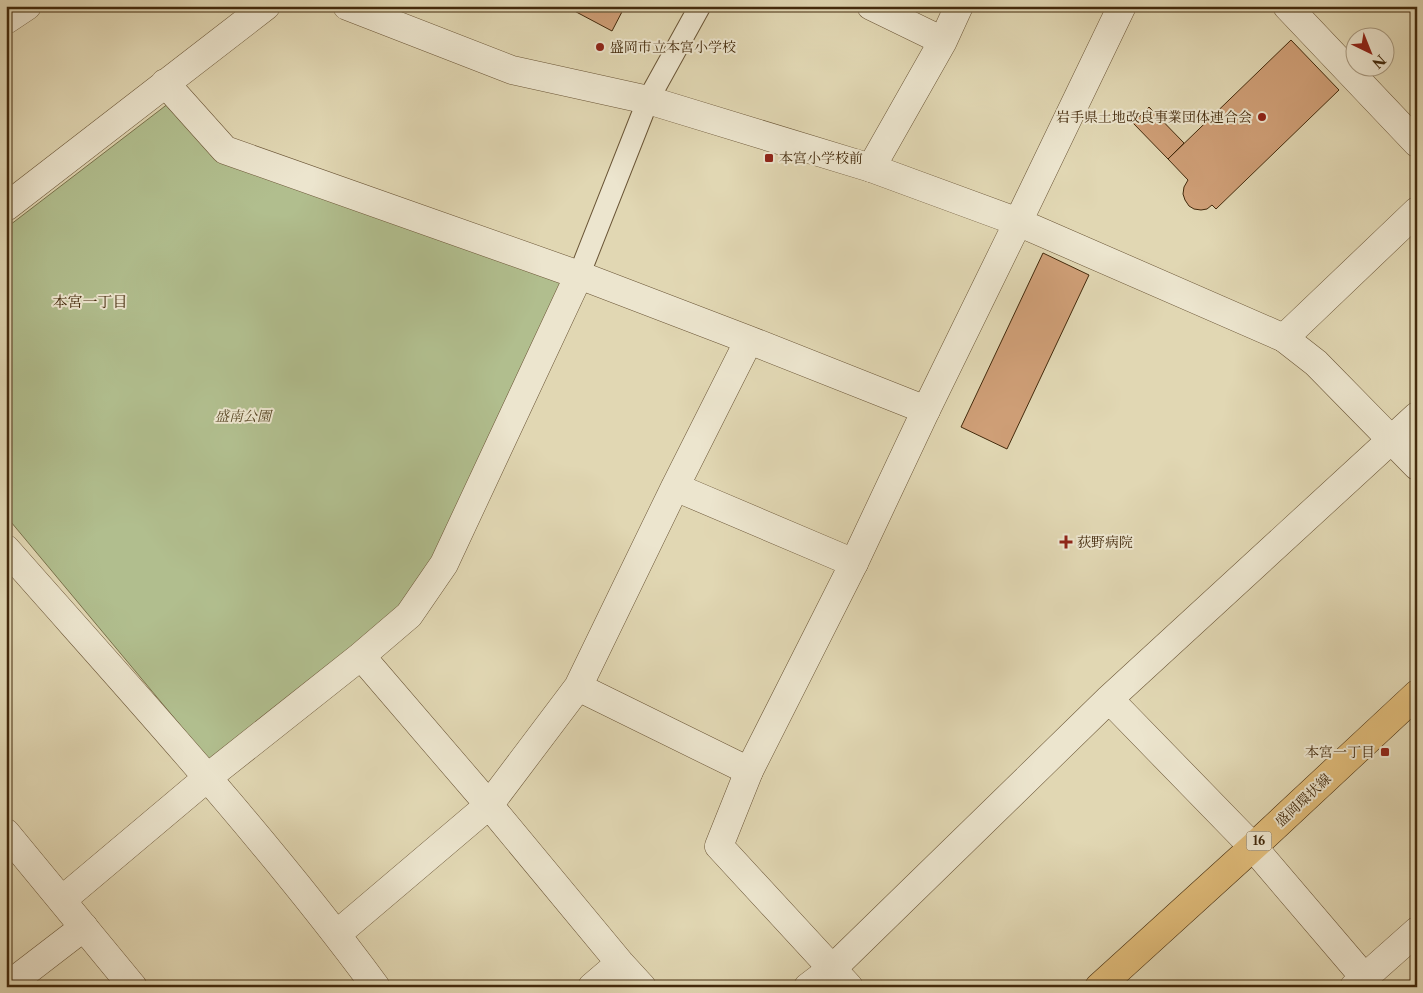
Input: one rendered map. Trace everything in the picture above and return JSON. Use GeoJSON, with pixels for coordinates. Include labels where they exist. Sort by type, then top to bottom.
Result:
{"type":"FeatureCollection","features":[{"type":"Feature","properties":{"kind":"main road","name":"盛岡環状線"},"geometry":{"type":"LineString","coordinates":[[1099,987],[1417,694]]}},
{"type":"Feature","properties":{"kind":"street"},"geometry":{"type":"LineString","coordinates":[[6,20],[27,6]]}},
{"type":"Feature","properties":{"kind":"street"},"geometry":{"type":"LineString","coordinates":[[6,207],[266,6]]}},
{"type":"Feature","properties":{"kind":"street"},"geometry":{"type":"LineString","coordinates":[[347,6],[512,70],[648,100],[871,168],[1018,222],[1284,338],[1316,363],[1417,466]]}},
{"type":"Feature","properties":{"kind":"street"},"geometry":{"type":"LineString","coordinates":[[62,900],[207,778],[361,656],[409,615],[444,564],[579,275],[648,100],[700,6]]}},
{"type":"Feature","properties":{"kind":"street"},"geometry":{"type":"LineString","coordinates":[[871,6],[943,41]]}},
{"type":"Feature","properties":{"kind":"street"},"geometry":{"type":"LineString","coordinates":[[871,168],[943,41],[959,6]]}},
{"type":"Feature","properties":{"kind":"street"},"geometry":{"type":"LineString","coordinates":[[841,978],[718,846],[749,771],[854,563],[1122,6]]}},
{"type":"Feature","properties":{"kind":"street"},"geometry":{"type":"LineString","coordinates":[[1287,6],[1417,143]]}},
{"type":"Feature","properties":{"kind":"street"},"geometry":{"type":"LineString","coordinates":[[166,83],[225,150],[579,275],[926,410]]}},
{"type":"Feature","properties":{"kind":"street"},"geometry":{"type":"LineString","coordinates":[[1284,338],[1417,211]]}},
{"type":"Feature","properties":{"kind":"street"},"geometry":{"type":"LineString","coordinates":[[337,934],[489,804],[578,686],[749,340]]}},
{"type":"Feature","properties":{"kind":"street"},"geometry":{"type":"LineString","coordinates":[[808,987],[841,978],[1109,698],[1417,416]]}},
{"type":"Feature","properties":{"kind":"street"},"geometry":{"type":"LineString","coordinates":[[676,487],[854,563]]}},
{"type":"Feature","properties":{"kind":"street"},"geometry":{"type":"LineString","coordinates":[[6,549],[207,778],[337,934],[376,987]]}},
{"type":"Feature","properties":{"kind":"street"},"geometry":{"type":"LineString","coordinates":[[361,656],[489,804],[642,987]]}},
{"type":"Feature","properties":{"kind":"street"},"geometry":{"type":"LineString","coordinates":[[578,686],[749,771]]}},
{"type":"Feature","properties":{"kind":"street"},"geometry":{"type":"LineString","coordinates":[[1109,698],[1253,847],[1359,982],[1417,931]]}},
{"type":"Feature","properties":{"kind":"street"},"geometry":{"type":"LineString","coordinates":[[6,833],[133,987]]}},
{"type":"Feature","properties":{"kind":"street"},"geometry":{"type":"LineString","coordinates":[[6,987],[84,927]]}},
{"type":"Feature","properties":{"kind":"street"},"geometry":{"type":"LineString","coordinates":[[592,987],[620,963]]}},
{"type":"Feature","properties":{"kind":"green space","name":"盛南公園"},"geometry":{"type":"Polygon","coordinates":[[[173,100],[232,159],[570,286],[438,561],[402,611],[211,762],[6,516],[6,228],[173,100]]]}},
{"type":"Feature","properties":{"kind":"building"},"geometry":{"type":"Polygon","coordinates":[[[565,6],[625,6],[612,31],[565,6]]]}},
{"type":"Feature","properties":{"kind":"building","name":"岩手県土地改良事業団体連合会"},"geometry":{"type":"Polygon","coordinates":[[[1291,40],[1339,90],[1216,209],[1212,205],[1207,209],[1194,209],[1189,206],[1183,194],[1188,180],[1168,159],[1291,40]]]}},
{"type":"Feature","properties":{"kind":"building"},"geometry":{"type":"Polygon","coordinates":[[[1149,107],[1184,143],[1168,159],[1133,123],[1149,107]]]}},
{"type":"Feature","properties":{"kind":"building"},"geometry":{"type":"Polygon","coordinates":[[[1043,253],[1089,275],[1007,449],[961,427],[1043,253]]]}},
{"type":"Feature","properties":{"kind":"place","name":"盛岡市立本宮小学校"},"geometry":{"type":"Point","coordinates":[600,47]}},
{"type":"Feature","properties":{"kind":"place","name":"岩手県土地改良事業団体連合会"},"geometry":{"type":"Point","coordinates":[1262,117]}},
{"type":"Feature","properties":{"kind":"place","name":"本宮小学校前"},"geometry":{"type":"Point","coordinates":[769,158]}},
{"type":"Feature","properties":{"kind":"place","name":"荻野病院"},"geometry":{"type":"Point","coordinates":[1066,542]}},
{"type":"Feature","properties":{"kind":"place","name":"本宮一丁目"},"geometry":{"type":"Point","coordinates":[1385,752]}},
{"type":"Feature","properties":{"kind":"district","name":"本宮一丁目"},"geometry":{"type":"Point","coordinates":[90,302]}}]}
